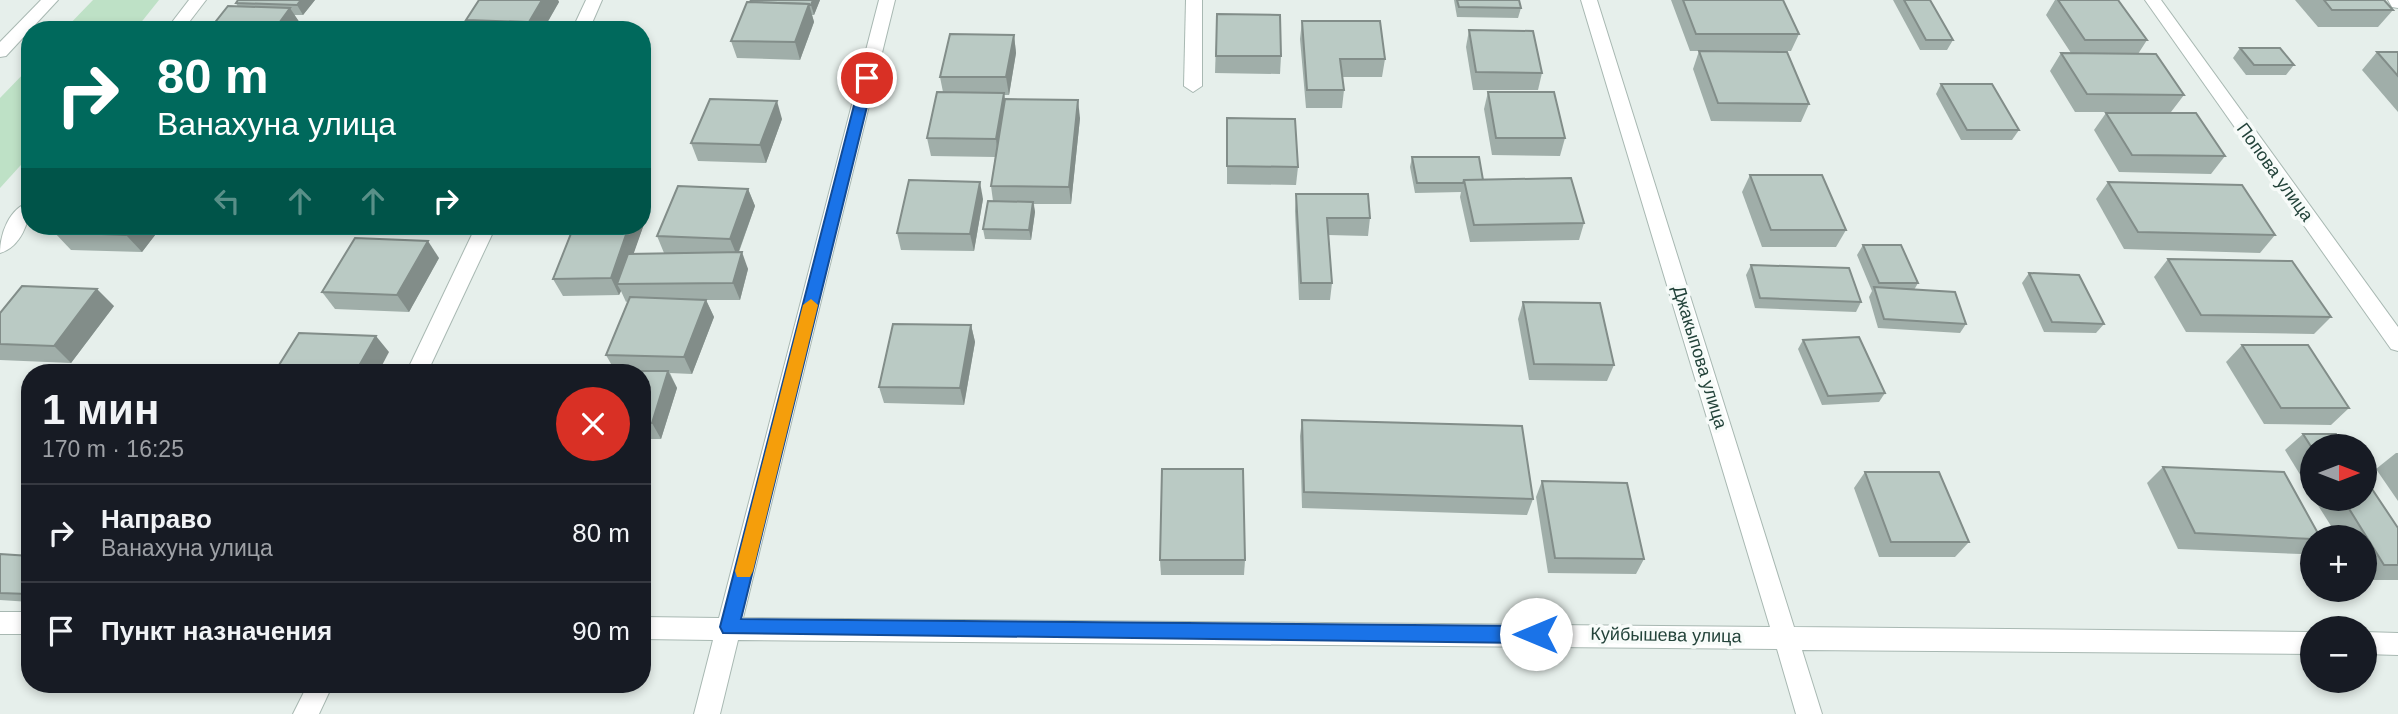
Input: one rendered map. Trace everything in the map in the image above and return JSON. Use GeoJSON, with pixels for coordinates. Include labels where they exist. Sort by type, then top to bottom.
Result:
{"type":"FeatureCollection","features":[{"type":"Feature","properties":{"kind":"street"},"geometry":{"type":"LineString","coordinates":[[30,21],[50,0]]}},
{"type":"Feature","properties":{"kind":"street"},"geometry":{"type":"LineString","coordinates":[[181,21],[198,0]]}},
{"type":"Feature","properties":{"kind":"street"},"geometry":{"type":"LineString","coordinates":[[584,21],[594,0]]}},
{"type":"Feature","properties":{"kind":"street"},"geometry":{"type":"LineString","coordinates":[[707,714],[887,0]]}},
{"type":"Feature","properties":{"kind":"street"},"geometry":{"type":"LineString","coordinates":[[1193,86],[1194,0]]}},
{"type":"Feature","properties":{"kind":"street","name":"Джакыпова улица"},"geometry":{"type":"LineString","coordinates":[[1589,0],[1809,714]]}},
{"type":"Feature","properties":{"kind":"street","name":"Попова улица"},"geometry":{"type":"LineString","coordinates":[[2152,0],[2398,343]]}},
{"type":"Feature","properties":{"kind":"street"},"geometry":{"type":"LineString","coordinates":[[0,52],[21,30]]}},
{"type":"Feature","properties":{"kind":"street"},"geometry":{"type":"LineString","coordinates":[[0,246],[21,220]]}},
{"type":"Feature","properties":{"kind":"street"},"geometry":{"type":"LineString","coordinates":[[420,364],[482,235]]}},
{"type":"Feature","properties":{"kind":"street"},"geometry":{"type":"LineString","coordinates":[[0,623],[21,623]]}},
{"type":"Feature","properties":{"kind":"street","name":"Куйбышева улица"},"geometry":{"type":"LineString","coordinates":[[651,628],[1787,636],[2300,643]]}},
{"type":"Feature","properties":{"kind":"street"},"geometry":{"type":"LineString","coordinates":[[2377,643],[2398,644]]}},
{"type":"Feature","properties":{"kind":"street"},"geometry":{"type":"LineString","coordinates":[[306,714],[316,693]]}},
{"type":"Feature","properties":{"kind":"green space"},"geometry":{"type":"Polygon","coordinates":[[[93,0],[159,0],[142,21],[73,21],[93,0]]]}},
{"type":"Feature","properties":{"kind":"green space"},"geometry":{"type":"Polygon","coordinates":[[[21,76],[21,165],[0,188],[0,98],[21,76]]]}},
{"type":"Feature","properties":{"kind":"building"},"geometry":{"type":"Polygon","coordinates":[[[238,0],[301,0],[297,5],[236,3],[238,0]]]}},
{"type":"Feature","properties":{"kind":"building"},"geometry":{"type":"Polygon","coordinates":[[[479,0],[542,0],[530,21],[466,20],[479,0]]]}},
{"type":"Feature","properties":{"kind":"building"},"geometry":{"type":"Polygon","coordinates":[[[813,0],[809,5],[750,2],[813,0]]]}},
{"type":"Feature","properties":{"kind":"building"},"geometry":{"type":"Polygon","coordinates":[[[1457,0],[1519,0],[1521,8],[1459,7],[1457,0]]]}},
{"type":"Feature","properties":{"kind":"building"},"geometry":{"type":"Polygon","coordinates":[[[1683,0],[1783,0],[1799,34],[1696,34],[1683,0]]]}},
{"type":"Feature","properties":{"kind":"building"},"geometry":{"type":"Polygon","coordinates":[[[1904,0],[1930,0],[1953,40],[1926,40],[1904,0]]]}},
{"type":"Feature","properties":{"kind":"building"},"geometry":{"type":"Polygon","coordinates":[[[2058,0],[2118,0],[2147,40],[2085,40],[2058,0]]]}},
{"type":"Feature","properties":{"kind":"building"},"geometry":{"type":"Polygon","coordinates":[[[2324,0],[2384,0],[2393,10],[2332,10],[2324,0]]]}},
{"type":"Feature","properties":{"kind":"building"},"geometry":{"type":"Polygon","coordinates":[[[747,2],[809,4],[795,42],[731,41],[747,2]]]}},
{"type":"Feature","properties":{"kind":"building"},"geometry":{"type":"Polygon","coordinates":[[[228,6],[290,8],[281,21],[216,21],[228,6]]]}},
{"type":"Feature","properties":{"kind":"building"},"geometry":{"type":"Polygon","coordinates":[[[1217,14],[1280,15],[1281,56],[1216,56],[1217,14]]]}},
{"type":"Feature","properties":{"kind":"building"},"geometry":{"type":"Polygon","coordinates":[[[1302,21],[1380,21],[1385,59],[1340,59],[1344,90],[1307,90],[1302,21]]]}},
{"type":"Feature","properties":{"kind":"building"},"geometry":{"type":"Polygon","coordinates":[[[1469,30],[1533,31],[1542,73],[1476,72],[1469,30]]]}},
{"type":"Feature","properties":{"kind":"building"},"geometry":{"type":"Polygon","coordinates":[[[950,34],[1014,35],[1006,77],[940,77],[950,34]]]}},
{"type":"Feature","properties":{"kind":"building"},"geometry":{"type":"Polygon","coordinates":[[[2240,48],[2280,48],[2294,65],[2254,65],[2240,48]]]}},
{"type":"Feature","properties":{"kind":"building"},"geometry":{"type":"Polygon","coordinates":[[[1699,51],[1787,52],[1809,104],[1718,103],[1699,51]]]}},
{"type":"Feature","properties":{"kind":"building"},"geometry":{"type":"Polygon","coordinates":[[[2377,52],[2398,52],[2398,76],[2377,52]]]}},
{"type":"Feature","properties":{"kind":"building"},"geometry":{"type":"Polygon","coordinates":[[[2061,53],[2156,54],[2184,95],[2087,94],[2061,53]]]}},
{"type":"Feature","properties":{"kind":"building"},"geometry":{"type":"Polygon","coordinates":[[[1941,84],[1992,84],[2019,130],[1967,130],[1941,84]]]}},
{"type":"Feature","properties":{"kind":"building"},"geometry":{"type":"Polygon","coordinates":[[[937,92],[1004,93],[996,139],[927,138],[937,92]]]}},
{"type":"Feature","properties":{"kind":"building"},"geometry":{"type":"Polygon","coordinates":[[[1488,92],[1554,92],[1565,138],[1496,138],[1488,92]]]}},
{"type":"Feature","properties":{"kind":"building"},"geometry":{"type":"Polygon","coordinates":[[[710,99],[777,101],[760,145],[691,143],[710,99]]]}},
{"type":"Feature","properties":{"kind":"building"},"geometry":{"type":"Polygon","coordinates":[[[1005,99],[1078,100],[1069,187],[991,186],[1005,99]]]}},
{"type":"Feature","properties":{"kind":"building"},"geometry":{"type":"Polygon","coordinates":[[[2106,113],[2196,113],[2225,156],[2132,155],[2106,113]]]}},
{"type":"Feature","properties":{"kind":"building"},"geometry":{"type":"Polygon","coordinates":[[[1227,118],[1295,119],[1298,167],[1227,166],[1227,118]]]}},
{"type":"Feature","properties":{"kind":"building"},"geometry":{"type":"Polygon","coordinates":[[[1412,157],[1479,157],[1483,180],[1417,183],[1412,157]]]}},
{"type":"Feature","properties":{"kind":"building"},"geometry":{"type":"Polygon","coordinates":[[[1750,175],[1822,175],[1846,230],[1771,230],[1750,175]]]}},
{"type":"Feature","properties":{"kind":"building"},"geometry":{"type":"Polygon","coordinates":[[[1571,178],[1584,223],[1474,225],[1464,180],[1571,178]]]}},
{"type":"Feature","properties":{"kind":"building"},"geometry":{"type":"Polygon","coordinates":[[[909,180],[980,182],[970,234],[897,233],[909,180]]]}},
{"type":"Feature","properties":{"kind":"building"},"geometry":{"type":"Polygon","coordinates":[[[2108,182],[2242,185],[2275,235],[2138,232],[2108,182]]]}},
{"type":"Feature","properties":{"kind":"building"},"geometry":{"type":"Polygon","coordinates":[[[678,186],[748,189],[730,239],[657,236],[678,186]]]}},
{"type":"Feature","properties":{"kind":"building"},"geometry":{"type":"Polygon","coordinates":[[[1296,194],[1368,194],[1370,218],[1327,218],[1332,283],[1301,283],[1296,194]]]}},
{"type":"Feature","properties":{"kind":"building"},"geometry":{"type":"Polygon","coordinates":[[[988,201],[1033,202],[1029,230],[983,229],[988,201]]]}},
{"type":"Feature","properties":{"kind":"building"},"geometry":{"type":"Polygon","coordinates":[[[570,235],[626,235],[611,278],[553,279],[570,235]]]}},
{"type":"Feature","properties":{"kind":"building"},"geometry":{"type":"Polygon","coordinates":[[[355,238],[428,241],[397,295],[322,292],[355,238]]]}},
{"type":"Feature","properties":{"kind":"building"},"geometry":{"type":"Polygon","coordinates":[[[1863,245],[1901,245],[1918,283],[1879,283],[1863,245]]]}},
{"type":"Feature","properties":{"kind":"building"},"geometry":{"type":"Polygon","coordinates":[[[742,252],[733,283],[617,284],[628,254],[742,252]]]}},
{"type":"Feature","properties":{"kind":"building"},"geometry":{"type":"Polygon","coordinates":[[[2168,259],[2292,261],[2331,317],[2201,315],[2168,259]]]}},
{"type":"Feature","properties":{"kind":"building"},"geometry":{"type":"Polygon","coordinates":[[[1751,265],[1849,268],[1861,302],[1760,298],[1751,265]]]}},
{"type":"Feature","properties":{"kind":"building"},"geometry":{"type":"Polygon","coordinates":[[[2029,273],[2079,275],[2104,324],[2052,322],[2029,273]]]}},
{"type":"Feature","properties":{"kind":"building"},"geometry":{"type":"Polygon","coordinates":[[[22,286],[97,289],[54,346],[0,344],[0,313],[22,286]]]}},
{"type":"Feature","properties":{"kind":"building"},"geometry":{"type":"Polygon","coordinates":[[[1874,287],[1955,292],[1966,324],[1884,319],[1874,287]]]}},
{"type":"Feature","properties":{"kind":"building"},"geometry":{"type":"Polygon","coordinates":[[[630,297],[706,300],[684,357],[606,355],[630,297]]]}},
{"type":"Feature","properties":{"kind":"building"},"geometry":{"type":"Polygon","coordinates":[[[1523,302],[1600,303],[1614,365],[1534,364],[1523,302]]]}},
{"type":"Feature","properties":{"kind":"building"},"geometry":{"type":"Polygon","coordinates":[[[893,324],[971,325],[960,388],[879,387],[893,324]]]}},
{"type":"Feature","properties":{"kind":"building"},"geometry":{"type":"Polygon","coordinates":[[[299,333],[376,336],[360,364],[280,364],[299,333]]]}},
{"type":"Feature","properties":{"kind":"building"},"geometry":{"type":"Polygon","coordinates":[[[1859,337],[1885,393],[1828,396],[1803,340],[1859,337]]]}},
{"type":"Feature","properties":{"kind":"building"},"geometry":{"type":"Polygon","coordinates":[[[2242,345],[2308,345],[2349,408],[2281,408],[2242,345]]]}},
{"type":"Feature","properties":{"kind":"building"},"geometry":{"type":"Polygon","coordinates":[[[651,371],[668,371],[652,423],[651,371]]]}},
{"type":"Feature","properties":{"kind":"building"},"geometry":{"type":"Polygon","coordinates":[[[1302,420],[1522,426],[1533,499],[1304,492],[1302,420]]]}},
{"type":"Feature","properties":{"kind":"building"},"geometry":{"type":"Polygon","coordinates":[[[2163,467],[2284,472],[2300,501],[2300,511],[2306,511],[2313,525],[2300,525],[2300,538],[2195,533],[2163,467]]]}},
{"type":"Feature","properties":{"kind":"building"},"geometry":{"type":"Polygon","coordinates":[[[1162,469],[1243,469],[1245,560],[1160,560],[1162,469]]]}},
{"type":"Feature","properties":{"kind":"building"},"geometry":{"type":"Polygon","coordinates":[[[1865,472],[1939,472],[1969,542],[1891,542],[1865,472]]]}},
{"type":"Feature","properties":{"kind":"building"},"geometry":{"type":"Polygon","coordinates":[[[1542,481],[1627,483],[1644,559],[1555,558],[1542,481]]]}},
{"type":"Feature","properties":{"kind":"building"},"geometry":{"type":"Polygon","coordinates":[[[2377,496],[2398,528],[2398,565],[2384,565],[2377,554],[2377,525],[2359,525],[2350,511],[2377,511],[2377,496]]]}},
{"type":"Feature","properties":{"kind":"building"},"geometry":{"type":"Polygon","coordinates":[[[0,554],[21,555],[21,594],[0,593],[0,554]]]}},
{"type":"Feature","properties":{"kind":"slow traffic"},"geometry":{"type":"LineString","coordinates":[[744,571],[811,305]]}},
{"type":"Feature","properties":{"kind":"route"},"geometry":{"type":"LineString","coordinates":[[867,78],[730,627],[1536,634]]}}]}
